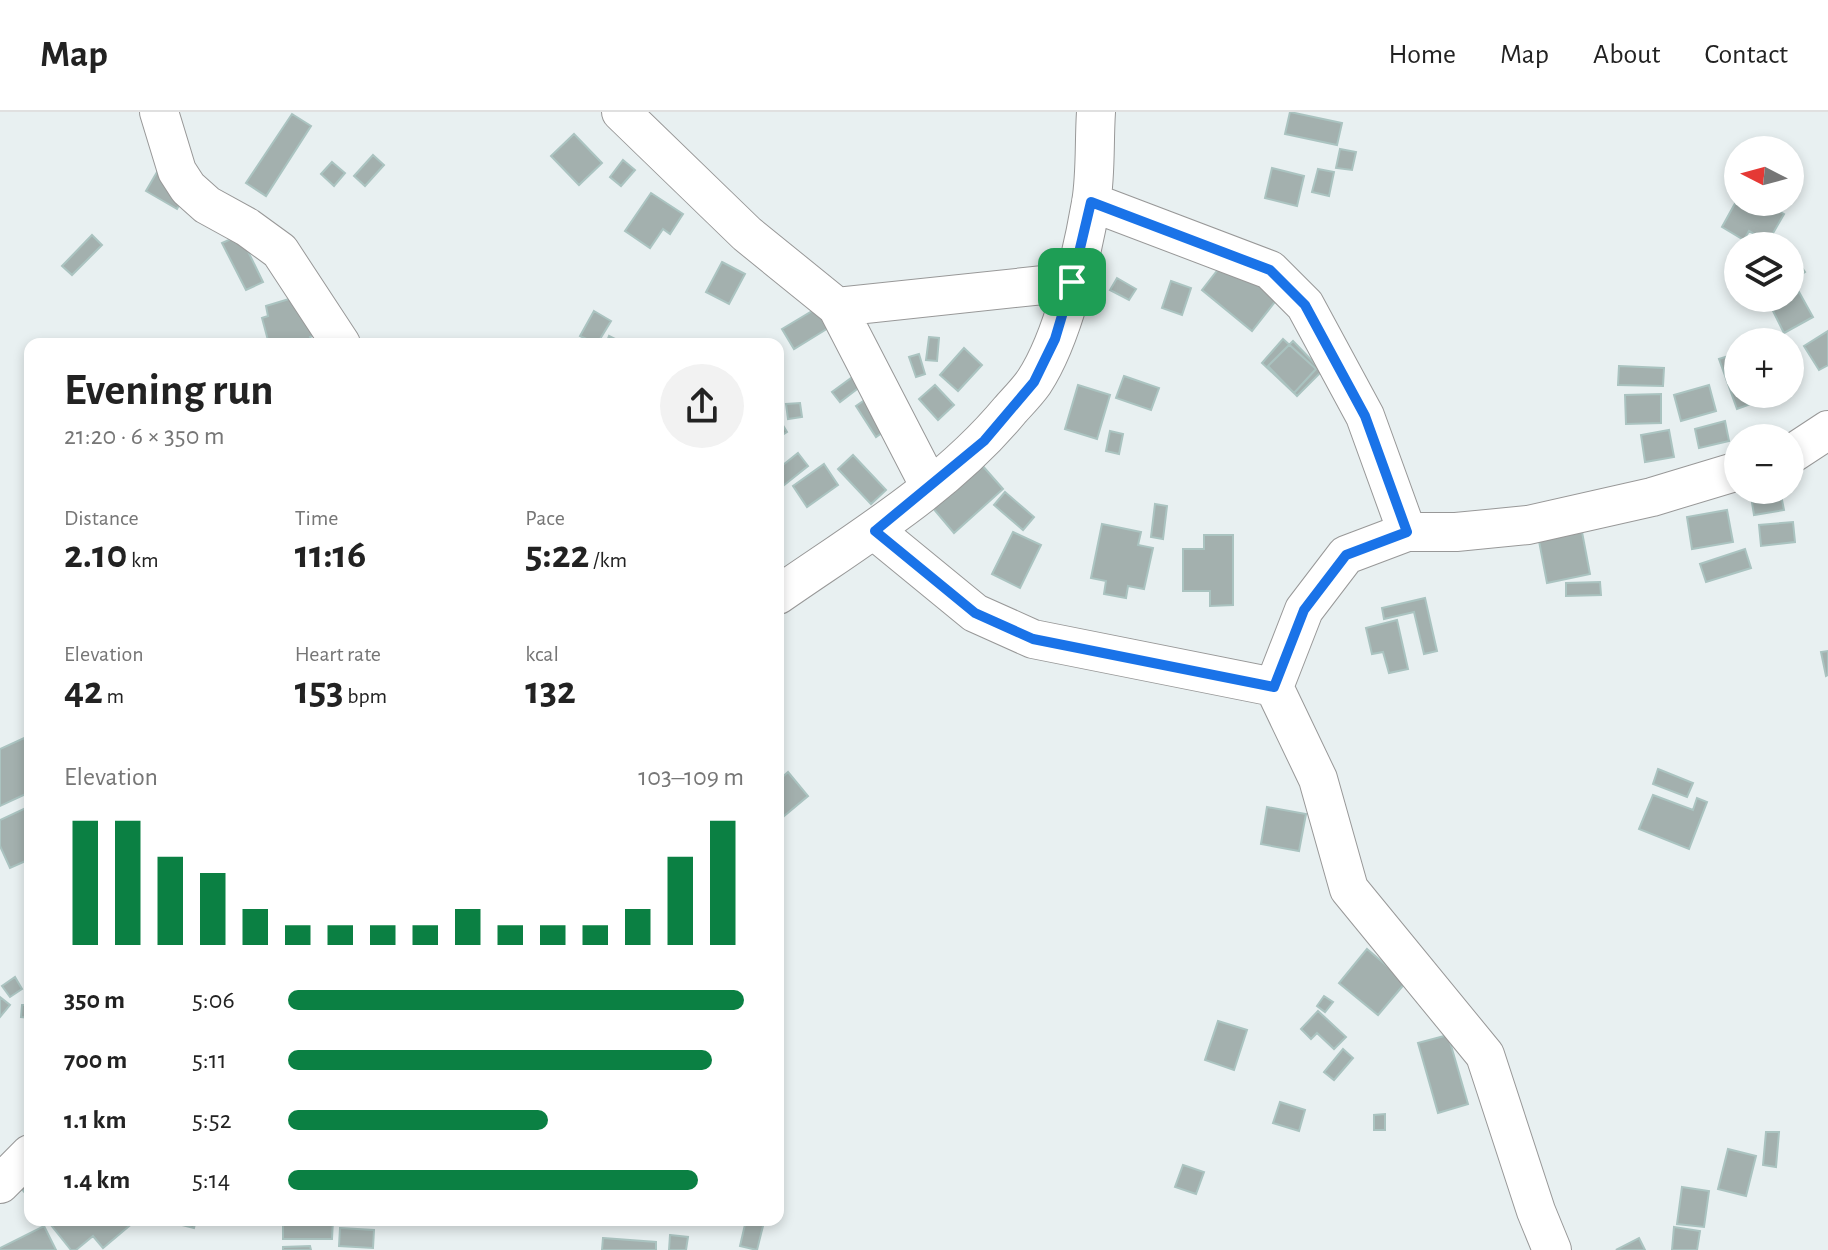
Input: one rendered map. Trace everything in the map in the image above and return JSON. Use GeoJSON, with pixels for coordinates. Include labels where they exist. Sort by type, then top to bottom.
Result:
{"type":"FeatureCollection","features":[{"type":"Feature","properties":{"kind":"street"},"geometry":{"type":"LineString","coordinates":[[159,112],[177,171],[188,188],[207,205],[247,227],[280,251],[337,338]]}},
{"type":"Feature","properties":{"kind":"street"},"geometry":{"type":"LineString","coordinates":[[621,112],[747,234],[837,307],[930,487]]}},
{"type":"Feature","properties":{"kind":"street"},"geometry":{"type":"LineString","coordinates":[[784,591],[875,531],[930,487],[984,441],[1034,382],[1055,339],[1091,202],[1096,112]]}},
{"type":"Feature","properties":{"kind":"street"},"geometry":{"type":"LineString","coordinates":[[1091,202],[1270,270],[1305,305],[1365,416],[1407,532]]}},
{"type":"Feature","properties":{"kind":"street"},"geometry":{"type":"LineString","coordinates":[[837,307],[1072,282]]}},
{"type":"Feature","properties":{"kind":"street"},"geometry":{"type":"LineString","coordinates":[[1804,446],[1828,430]]}},
{"type":"Feature","properties":{"kind":"street"},"geometry":{"type":"LineString","coordinates":[[1552,1250],[1536,1211],[1485,1055],[1349,889],[1318,779],[1274,687],[1304,610],[1346,555],[1407,532],[1456,532],[1528,525],[1652,497],[1724,475]]}},
{"type":"Feature","properties":{"kind":"street"},"geometry":{"type":"LineString","coordinates":[[875,531],[975,613],[1033,639],[1274,687]]}},
{"type":"Feature","properties":{"kind":"street"},"geometry":{"type":"LineString","coordinates":[[0,1184],[24,1160]]}},
{"type":"Feature","properties":{"kind":"building"},"geometry":{"type":"Polygon","coordinates":[[[1290,112],[1342,123],[1337,145],[1285,134],[1290,112]]]}},
{"type":"Feature","properties":{"kind":"building"},"geometry":{"type":"Polygon","coordinates":[[[292,114],[311,126],[266,196],[246,183],[292,114]]]}},
{"type":"Feature","properties":{"kind":"building"},"geometry":{"type":"Polygon","coordinates":[[[574,134],[602,163],[579,185],[551,156],[574,134]]]}},
{"type":"Feature","properties":{"kind":"building"},"geometry":{"type":"Polygon","coordinates":[[[1340,149],[1356,152],[1352,170],[1336,168],[1340,149]]]}},
{"type":"Feature","properties":{"kind":"building"},"geometry":{"type":"Polygon","coordinates":[[[373,155],[384,165],[365,186],[354,176],[373,155]]]}},
{"type":"Feature","properties":{"kind":"building"},"geometry":{"type":"Polygon","coordinates":[[[623,160],[635,170],[621,186],[610,177],[623,160]]]}},
{"type":"Feature","properties":{"kind":"building"},"geometry":{"type":"Polygon","coordinates":[[[332,162],[345,173],[334,186],[321,174],[332,162]]]}},
{"type":"Feature","properties":{"kind":"building"},"geometry":{"type":"Polygon","coordinates":[[[1272,168],[1304,176],[1297,206],[1265,198],[1272,168]]]}},
{"type":"Feature","properties":{"kind":"building"},"geometry":{"type":"Polygon","coordinates":[[[1318,169],[1334,172],[1329,196],[1312,192],[1318,169]]]}},
{"type":"Feature","properties":{"kind":"building"},"geometry":{"type":"Polygon","coordinates":[[[157,172],[188,190],[177,209],[146,191],[157,172]]]}},
{"type":"Feature","properties":{"kind":"building"},"geometry":{"type":"Polygon","coordinates":[[[651,193],[683,214],[670,234],[663,229],[650,248],[625,231],[651,193]]]}},
{"type":"Feature","properties":{"kind":"building"},"geometry":{"type":"Polygon","coordinates":[[[1728,216],[1783,216],[1774,232],[1730,232],[1722,227],[1728,216]]]}},
{"type":"Feature","properties":{"kind":"building"},"geometry":{"type":"Polygon","coordinates":[[[92,235],[102,245],[72,275],[62,266],[92,235]]]}},
{"type":"Feature","properties":{"kind":"building"},"geometry":{"type":"Polygon","coordinates":[[[240,235],[263,282],[246,290],[222,243],[240,235]]]}},
{"type":"Feature","properties":{"kind":"building"},"geometry":{"type":"Polygon","coordinates":[[[1227,258],[1278,298],[1252,331],[1202,290],[1227,258]]]}},
{"type":"Feature","properties":{"kind":"building"},"geometry":{"type":"Polygon","coordinates":[[[722,262],[745,274],[729,304],[706,292],[722,262]]]}},
{"type":"Feature","properties":{"kind":"building"},"geometry":{"type":"Polygon","coordinates":[[[1117,278],[1136,289],[1129,300],[1110,290],[1117,278]]]}},
{"type":"Feature","properties":{"kind":"building"},"geometry":{"type":"Polygon","coordinates":[[[1171,281],[1191,288],[1182,315],[1162,308],[1171,281]]]}},
{"type":"Feature","properties":{"kind":"building"},"geometry":{"type":"Polygon","coordinates":[[[299,296],[318,334],[310,338],[267,338],[262,318],[268,316],[266,306],[299,296]]]}},
{"type":"Feature","properties":{"kind":"building"},"geometry":{"type":"Polygon","coordinates":[[[1804,301],[1813,317],[1793,328],[1782,328],[1774,312],[1804,312],[1804,301]]]}},
{"type":"Feature","properties":{"kind":"building"},"geometry":{"type":"Polygon","coordinates":[[[819,307],[830,327],[794,349],[782,329],[819,307]]]}},
{"type":"Feature","properties":{"kind":"building"},"geometry":{"type":"Polygon","coordinates":[[[594,311],[611,321],[601,338],[580,336],[594,311]]]}},
{"type":"Feature","properties":{"kind":"building"},"geometry":{"type":"Polygon","coordinates":[[[1828,331],[1828,365],[1819,370],[1804,346],[1828,331]]]}},
{"type":"Feature","properties":{"kind":"building"},"geometry":{"type":"Polygon","coordinates":[[[929,337],[939,338],[937,361],[926,360],[929,337]]]}},
{"type":"Feature","properties":{"kind":"building"},"geometry":{"type":"Polygon","coordinates":[[[1283,339],[1316,369],[1294,393],[1262,363],[1283,339]]]}},
{"type":"Feature","properties":{"kind":"building"},"geometry":{"type":"Polygon","coordinates":[[[1293,341],[1322,371],[1297,396],[1268,366],[1293,341]]]}},
{"type":"Feature","properties":{"kind":"building"},"geometry":{"type":"Polygon","coordinates":[[[964,348],[982,365],[958,391],[940,375],[964,348]]]}},
{"type":"Feature","properties":{"kind":"building"},"geometry":{"type":"Polygon","coordinates":[[[919,354],[925,374],[916,377],[909,357],[919,354]]]}},
{"type":"Feature","properties":{"kind":"building"},"geometry":{"type":"Polygon","coordinates":[[[1619,366],[1664,368],[1663,386],[1618,385],[1619,366]]]}},
{"type":"Feature","properties":{"kind":"building"},"geometry":{"type":"Polygon","coordinates":[[[858,373],[865,383],[840,402],[832,392],[858,373]]]}},
{"type":"Feature","properties":{"kind":"building"},"geometry":{"type":"Polygon","coordinates":[[[1124,376],[1159,388],[1151,410],[1116,398],[1124,376]]]}},
{"type":"Feature","properties":{"kind":"building"},"geometry":{"type":"Polygon","coordinates":[[[935,385],[954,405],[938,420],[919,399],[935,385]]]}},
{"type":"Feature","properties":{"kind":"building"},"geometry":{"type":"Polygon","coordinates":[[[1078,385],[1110,395],[1097,439],[1065,429],[1078,385]]]}},
{"type":"Feature","properties":{"kind":"building"},"geometry":{"type":"Polygon","coordinates":[[[1709,385],[1716,411],[1681,421],[1674,395],[1709,385]]]}},
{"type":"Feature","properties":{"kind":"building"},"geometry":{"type":"Polygon","coordinates":[[[875,393],[895,424],[876,437],[856,406],[875,393]]]}},
{"type":"Feature","properties":{"kind":"building"},"geometry":{"type":"Polygon","coordinates":[[[1661,394],[1661,423],[1626,424],[1625,395],[1661,394]]]}},
{"type":"Feature","properties":{"kind":"building"},"geometry":{"type":"Polygon","coordinates":[[[800,403],[802,417],[788,419],[786,404],[800,403]]]}},
{"type":"Feature","properties":{"kind":"building"},"geometry":{"type":"Polygon","coordinates":[[[1725,421],[1724,442],[1699,448],[1695,429],[1725,421]]]}},
{"type":"Feature","properties":{"kind":"building"},"geometry":{"type":"Polygon","coordinates":[[[1669,430],[1674,457],[1645,462],[1641,435],[1669,430]]]}},
{"type":"Feature","properties":{"kind":"building"},"geometry":{"type":"Polygon","coordinates":[[[1110,431],[1123,434],[1119,454],[1106,451],[1110,431]]]}},
{"type":"Feature","properties":{"kind":"building"},"geometry":{"type":"Polygon","coordinates":[[[798,453],[808,466],[784,485],[784,464],[798,453]]]}},
{"type":"Feature","properties":{"kind":"building"},"geometry":{"type":"Polygon","coordinates":[[[853,455],[886,490],[871,504],[838,469],[853,455]]]}},
{"type":"Feature","properties":{"kind":"building"},"geometry":{"type":"Polygon","coordinates":[[[824,464],[838,485],[807,507],[793,486],[824,464]]]}},
{"type":"Feature","properties":{"kind":"building"},"geometry":{"type":"Polygon","coordinates":[[[981,464],[1003,489],[954,533],[932,507],[981,464]]]}},
{"type":"Feature","properties":{"kind":"building"},"geometry":{"type":"Polygon","coordinates":[[[1005,492],[1034,517],[1023,530],[994,505],[1005,492]]]}},
{"type":"Feature","properties":{"kind":"building"},"geometry":{"type":"Polygon","coordinates":[[[1155,504],[1167,506],[1163,539],[1151,537],[1155,504]]]}},
{"type":"Feature","properties":{"kind":"building"},"geometry":{"type":"Polygon","coordinates":[[[1752,504],[1783,504],[1784,510],[1754,515],[1752,504]]]}},
{"type":"Feature","properties":{"kind":"building"},"geometry":{"type":"Polygon","coordinates":[[[1727,510],[1733,542],[1692,549],[1687,517],[1727,510]]]}},
{"type":"Feature","properties":{"kind":"building"},"geometry":{"type":"Polygon","coordinates":[[[1793,522],[1795,542],[1761,546],[1759,525],[1793,522]]]}},
{"type":"Feature","properties":{"kind":"building"},"geometry":{"type":"Polygon","coordinates":[[[1102,524],[1141,532],[1138,545],[1153,548],[1144,589],[1128,586],[1126,598],[1104,594],[1106,581],[1091,578],[1102,524]]]}},
{"type":"Feature","properties":{"kind":"building"},"geometry":{"type":"Polygon","coordinates":[[[1013,532],[1041,545],[1020,588],[992,574],[1013,532]]]}},
{"type":"Feature","properties":{"kind":"building"},"geometry":{"type":"Polygon","coordinates":[[[1582,532],[1590,574],[1547,583],[1539,541],[1582,532]]]}},
{"type":"Feature","properties":{"kind":"building"},"geometry":{"type":"Polygon","coordinates":[[[1204,535],[1233,535],[1233,605],[1210,606],[1210,591],[1183,591],[1183,549],[1204,549],[1204,535]]]}},
{"type":"Feature","properties":{"kind":"building"},"geometry":{"type":"Polygon","coordinates":[[[1745,549],[1751,568],[1706,582],[1700,564],[1745,549]]]}},
{"type":"Feature","properties":{"kind":"building"},"geometry":{"type":"Polygon","coordinates":[[[1600,582],[1601,595],[1566,596],[1566,583],[1600,582]]]}},
{"type":"Feature","properties":{"kind":"building"},"geometry":{"type":"Polygon","coordinates":[[[1425,598],[1437,651],[1424,654],[1414,612],[1384,619],[1382,608],[1425,598]]]}},
{"type":"Feature","properties":{"kind":"building"},"geometry":{"type":"Polygon","coordinates":[[[1397,620],[1408,669],[1389,673],[1383,652],[1372,654],[1366,628],[1397,620]]]}},
{"type":"Feature","properties":{"kind":"building"},"geometry":{"type":"Polygon","coordinates":[[[1828,651],[1828,675],[1826,676],[1821,652],[1828,651]]]}},
{"type":"Feature","properties":{"kind":"building"},"geometry":{"type":"Polygon","coordinates":[[[24,738],[24,795],[0,806],[0,749],[24,738]]]}},
{"type":"Feature","properties":{"kind":"building"},"geometry":{"type":"Polygon","coordinates":[[[1658,769],[1693,783],[1687,797],[1653,784],[1658,769]]]}},
{"type":"Feature","properties":{"kind":"building"},"geometry":{"type":"Polygon","coordinates":[[[788,772],[808,796],[784,816],[784,776],[788,772]]]}},
{"type":"Feature","properties":{"kind":"building"},"geometry":{"type":"Polygon","coordinates":[[[1653,795],[1693,810],[1697,798],[1707,802],[1689,849],[1639,829],[1653,795]]]}},
{"type":"Feature","properties":{"kind":"building"},"geometry":{"type":"Polygon","coordinates":[[[1267,807],[1306,814],[1299,851],[1261,844],[1267,807]]]}},
{"type":"Feature","properties":{"kind":"building"},"geometry":{"type":"Polygon","coordinates":[[[24,809],[24,862],[10,868],[0,846],[0,820],[24,809]]]}},
{"type":"Feature","properties":{"kind":"building"},"geometry":{"type":"Polygon","coordinates":[[[1367,949],[1406,982],[1378,1015],[1339,983],[1367,949]]]}},
{"type":"Feature","properties":{"kind":"building"},"geometry":{"type":"Polygon","coordinates":[[[15,977],[22,989],[10,997],[2,986],[15,977]]]}},
{"type":"Feature","properties":{"kind":"building"},"geometry":{"type":"Polygon","coordinates":[[[1324,996],[1333,1002],[1325,1012],[1317,1006],[1324,996]]]}},
{"type":"Feature","properties":{"kind":"building"},"geometry":{"type":"Polygon","coordinates":[[[0,997],[10,1005],[0,1017],[0,997]]]}},
{"type":"Feature","properties":{"kind":"building"},"geometry":{"type":"Polygon","coordinates":[[[1318,1011],[1346,1037],[1334,1049],[1317,1033],[1311,1039],[1301,1029],[1318,1011]]]}},
{"type":"Feature","properties":{"kind":"building"},"geometry":{"type":"Polygon","coordinates":[[[1218,1021],[1247,1030],[1234,1070],[1205,1060],[1218,1021]]]}},
{"type":"Feature","properties":{"kind":"building"},"geometry":{"type":"Polygon","coordinates":[[[1448,1035],[1468,1104],[1438,1113],[1418,1043],[1448,1035]]]}},
{"type":"Feature","properties":{"kind":"building"},"geometry":{"type":"Polygon","coordinates":[[[1343,1049],[1353,1058],[1334,1080],[1324,1072],[1343,1049]]]}},
{"type":"Feature","properties":{"kind":"building"},"geometry":{"type":"Polygon","coordinates":[[[1280,1102],[1305,1110],[1299,1131],[1273,1123],[1280,1102]]]}},
{"type":"Feature","properties":{"kind":"building"},"geometry":{"type":"Polygon","coordinates":[[[1385,1114],[1385,1130],[1374,1130],[1374,1115],[1385,1114]]]}},
{"type":"Feature","properties":{"kind":"building"},"geometry":{"type":"Polygon","coordinates":[[[1766,1132],[1779,1132],[1776,1167],[1763,1165],[1766,1132]]]}},
{"type":"Feature","properties":{"kind":"building"},"geometry":{"type":"Polygon","coordinates":[[[1728,1149],[1756,1156],[1746,1196],[1718,1189],[1728,1149]]]}},
{"type":"Feature","properties":{"kind":"building"},"geometry":{"type":"Polygon","coordinates":[[[1183,1165],[1204,1172],[1196,1194],[1175,1187],[1183,1165]]]}},
{"type":"Feature","properties":{"kind":"building"},"geometry":{"type":"Polygon","coordinates":[[[1682,1187],[1709,1191],[1704,1227],[1677,1224],[1682,1187]]]}},
{"type":"Feature","properties":{"kind":"building"},"geometry":{"type":"Polygon","coordinates":[[[44,1226],[56,1250],[0,1250],[0,1248],[44,1226]]]}},
{"type":"Feature","properties":{"kind":"building"},"geometry":{"type":"Polygon","coordinates":[[[52,1226],[129,1226],[103,1248],[93,1236],[76,1250],[71,1250],[52,1226]]]}},
{"type":"Feature","properties":{"kind":"building"},"geometry":{"type":"Polygon","coordinates":[[[283,1226],[333,1226],[332,1239],[283,1239],[283,1226]]]}},
{"type":"Feature","properties":{"kind":"building"},"geometry":{"type":"Polygon","coordinates":[[[745,1226],[763,1226],[757,1250],[740,1246],[745,1226]]]}},
{"type":"Feature","properties":{"kind":"building"},"geometry":{"type":"Polygon","coordinates":[[[1674,1227],[1700,1231],[1697,1250],[1672,1250],[1674,1227]]]}},
{"type":"Feature","properties":{"kind":"building"},"geometry":{"type":"Polygon","coordinates":[[[340,1228],[374,1230],[373,1248],[339,1246],[340,1228]]]}},
{"type":"Feature","properties":{"kind":"building"},"geometry":{"type":"Polygon","coordinates":[[[670,1235],[688,1237],[686,1250],[669,1250],[670,1235]]]}},
{"type":"Feature","properties":{"kind":"building"},"geometry":{"type":"Polygon","coordinates":[[[603,1238],[656,1242],[656,1250],[602,1250],[603,1238]]]}},
{"type":"Feature","properties":{"kind":"building"},"geometry":{"type":"Polygon","coordinates":[[[1639,1238],[1645,1250],[1616,1250],[1639,1238]]]}},
{"type":"Feature","properties":{"kind":"building"},"geometry":{"type":"Polygon","coordinates":[[[310,1246],[311,1250],[283,1250],[283,1247],[310,1246]]]}},
{"type":"Feature","properties":{"kind":"route"},"geometry":{"type":"LineString","coordinates":[[1091,202],[1270,270],[1305,305],[1365,416],[1407,532],[1346,555],[1304,610],[1274,687],[1033,639],[975,613],[875,531],[984,441],[1034,382],[1055,339],[1072,282],[1091,202]]}}]}
